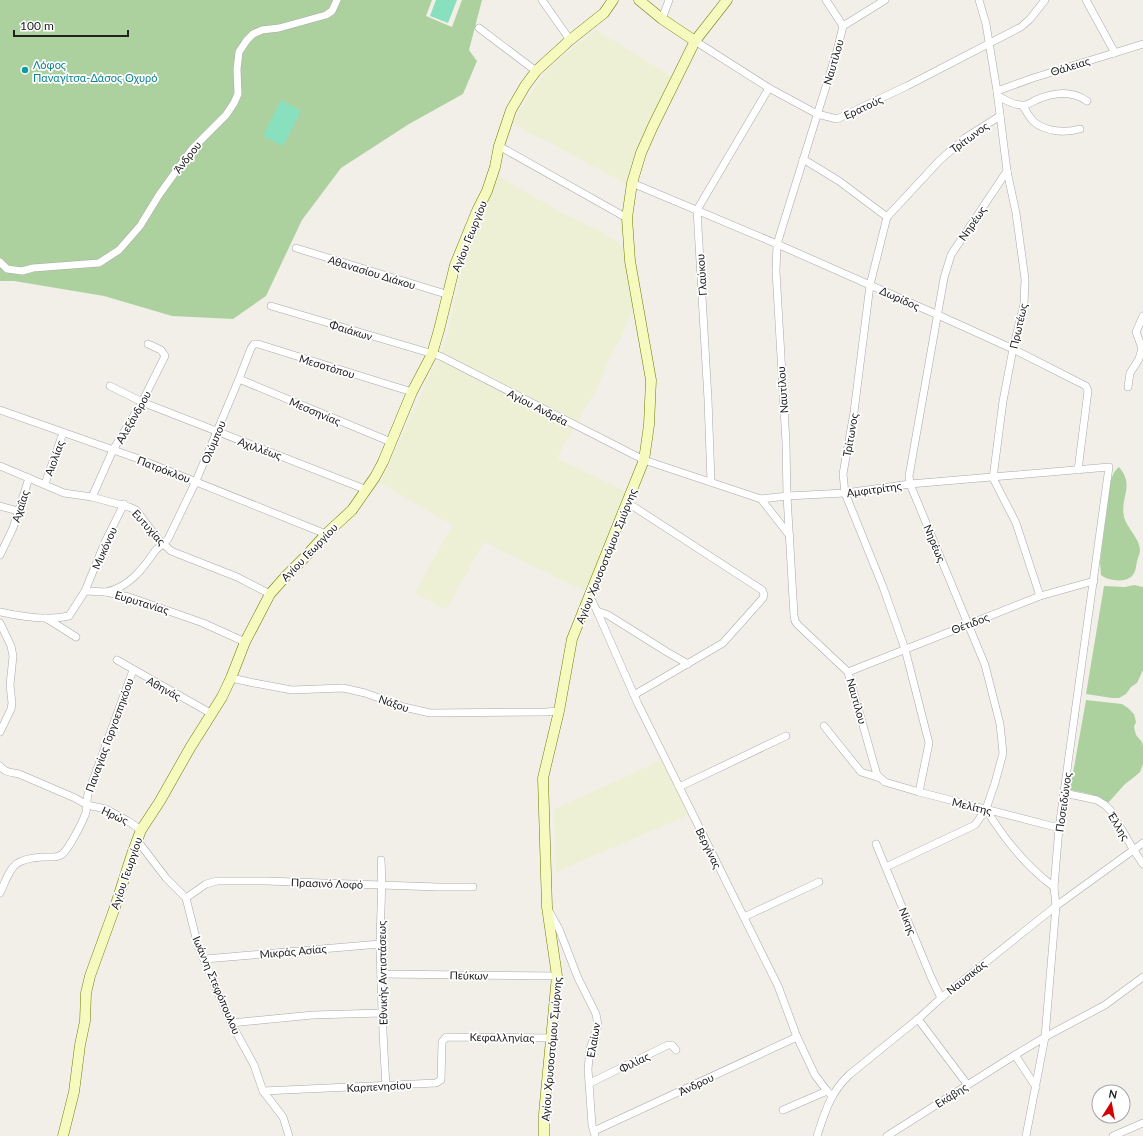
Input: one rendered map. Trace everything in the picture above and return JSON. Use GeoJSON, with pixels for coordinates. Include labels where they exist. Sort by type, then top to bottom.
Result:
{"type":"FeatureCollection","features":[{"type":"Feature","properties":{"kind":"street","name":"Άνδρου"},"geometry":{"type":"LineString","coordinates":[[0,262],[7,269],[22,272],[33,268],[99,263],[119,250],[140,226],[159,195],[192,149],[226,115],[234,103],[238,94],[237,69],[239,52],[247,40],[253,34],[262,30],[279,28],[326,15],[332,11],[337,0]]}},
{"type":"Feature","properties":{"kind":"street"},"geometry":{"type":"LineString","coordinates":[[542,0],[570,40]]}},
{"type":"Feature","properties":{"kind":"street","name":"Αγίου Γεωργίου"},"geometry":{"type":"LineString","coordinates":[[63,1136],[74,1092],[80,1045],[85,1021],[86,993],[90,976],[141,830],[212,714],[231,678],[245,642],[270,594],[326,534],[352,510],[367,490],[383,462],[412,392],[432,354],[455,265],[477,211],[487,191],[512,110],[525,86],[536,71],[570,40],[604,13],[613,0]]}},
{"type":"Feature","properties":{"kind":"street","name":"Ερατούς"},"geometry":{"type":"LineString","coordinates":[[639,0],[662,19],[769,88],[817,114],[839,118],[894,92],[1021,27],[1030,19],[1045,0]]}},
{"type":"Feature","properties":{"kind":"street"},"geometry":{"type":"LineString","coordinates":[[662,19],[669,0]]}},
{"type":"Feature","properties":{"kind":"street","name":"Αγίου Χρυσοστόμου Σμύρνης"},"geometry":{"type":"LineString","coordinates":[[544,1136],[544,1114],[557,976],[547,907],[543,778],[559,711],[572,639],[628,503],[644,460],[650,426],[651,380],[630,261],[627,218],[632,183],[641,153],[695,41],[727,0]]}},
{"type":"Feature","properties":{"kind":"street"},"geometry":{"type":"LineString","coordinates":[[826,0],[843,26]]}},
{"type":"Feature","properties":{"kind":"street","name":"Ναυτίλου"},"geometry":{"type":"LineString","coordinates":[[882,780],[877,775],[848,672],[795,621],[791,573],[786,442],[776,271],[777,244],[837,51],[843,26],[885,0]]}},
{"type":"Feature","properties":{"kind":"street","name":"Πρωτέως"},"geometry":{"type":"LineString","coordinates":[[979,0],[986,24],[998,93],[1007,171],[1016,212],[1025,279],[1024,304],[1013,349],[1003,401],[993,478]]}},
{"type":"Feature","properties":{"kind":"street"},"geometry":{"type":"LineString","coordinates":[[1086,0],[1115,53]]}},
{"type":"Feature","properties":{"kind":"street"},"geometry":{"type":"LineString","coordinates":[[479,28],[536,71]]}},
{"type":"Feature","properties":{"kind":"street","name":"Θάλειας"},"geometry":{"type":"LineString","coordinates":[[998,93],[1033,78],[1143,44]]}},
{"type":"Feature","properties":{"kind":"street"},"geometry":{"type":"LineString","coordinates":[[697,210],[769,88]]}},
{"type":"Feature","properties":{"kind":"street"},"geometry":{"type":"LineString","coordinates":[[998,93],[1010,102],[1023,106],[1034,122],[1049,129],[1070,132],[1080,129]]}},
{"type":"Feature","properties":{"kind":"street"},"geometry":{"type":"LineString","coordinates":[[1023,106],[1047,96],[1057,94],[1079,96],[1087,102]]}},
{"type":"Feature","properties":{"kind":"street","name":"Τρίτωνος"},"geometry":{"type":"LineString","coordinates":[[919,792],[929,743],[905,649],[883,588],[845,494],[844,474],[854,412],[870,285],[887,217],[914,186],[945,155],[965,138],[1000,116]]}},
{"type":"Feature","properties":{"kind":"street"},"geometry":{"type":"LineString","coordinates":[[500,146],[627,218]]}},
{"type":"Feature","properties":{"kind":"street"},"geometry":{"type":"LineString","coordinates":[[803,159],[840,181],[887,217]]}},
{"type":"Feature","properties":{"kind":"street","name":"Νηρέως"},"geometry":{"type":"LineString","coordinates":[[886,867],[974,825],[986,809],[995,783],[1003,747],[1000,724],[985,665],[910,484],[909,475],[944,278],[951,255],[1007,171]]}},
{"type":"Feature","properties":{"kind":"street","name":"Δωρίδος"},"geometry":{"type":"LineString","coordinates":[[632,183],[777,244],[938,315],[1013,349],[1087,388],[1088,391],[1078,470]]}},
{"type":"Feature","properties":{"kind":"street","name":"Γλαύκου"},"geometry":{"type":"LineString","coordinates":[[697,210],[708,392],[711,482]]}},
{"type":"Feature","properties":{"kind":"street","name":"Αθανασίου Διάκου"},"geometry":{"type":"LineString","coordinates":[[296,248],[448,295]]}},
{"type":"Feature","properties":{"kind":"street","name":"Φαιάκων"},"geometry":{"type":"LineString","coordinates":[[271,306],[432,354]]}},
{"type":"Feature","properties":{"kind":"street"},"geometry":{"type":"LineString","coordinates":[[1128,388],[1130,373],[1139,358],[1142,345],[1136,332],[1143,316]]}},
{"type":"Feature","properties":{"kind":"street","name":"Αλεξάνδρου"},"geometry":{"type":"LineString","coordinates":[[92,497],[113,450],[142,402],[165,356],[161,350],[148,344]]}},
{"type":"Feature","properties":{"kind":"street","name":"Μεσοτόπου"},"geometry":{"type":"LineString","coordinates":[[248,354],[252,346],[258,344],[412,392]]}},
{"type":"Feature","properties":{"kind":"street","name":"Ολύμπου"},"geometry":{"type":"LineString","coordinates":[[106,592],[122,587],[131,580],[154,551],[158,547],[164,545],[183,512],[248,354]]}},
{"type":"Feature","properties":{"kind":"street","name":"Αγίου Ανδρέα"},"geometry":{"type":"LineString","coordinates":[[432,354],[440,356],[644,460]]}},
{"type":"Feature","properties":{"kind":"street","name":"Μεσσηνίας"},"geometry":{"type":"LineString","coordinates":[[239,379],[391,442]]}},
{"type":"Feature","properties":{"kind":"street","name":"Αχιλλέως"},"geometry":{"type":"LineString","coordinates":[[110,386],[142,402],[367,490]]}},
{"type":"Feature","properties":{"kind":"street","name":"Πατρόκλου"},"geometry":{"type":"LineString","coordinates":[[1,412],[139,459],[326,534]]}},
{"type":"Feature","properties":{"kind":"street","name":"Αιολίας"},"geometry":{"type":"LineString","coordinates":[[45,484],[63,433]]}},
{"type":"Feature","properties":{"kind":"street","name":"Αμφιτρίτης"},"geometry":{"type":"LineString","coordinates":[[644,460],[761,499],[787,496],[845,494],[910,484],[1109,467]]}},
{"type":"Feature","properties":{"kind":"street","name":"Ευτυχίας"},"geometry":{"type":"LineString","coordinates":[[0,466],[64,493],[124,504],[136,510],[158,540],[171,551],[237,576],[270,594]]}},
{"type":"Feature","properties":{"kind":"street","name":"Ποσειδώνος"},"geometry":{"type":"LineString","coordinates":[[1026,1136],[1045,1037],[1056,906],[1054,887],[1059,828],[1109,467]]}},
{"type":"Feature","properties":{"kind":"street","name":"Αχαΐας"},"geometry":{"type":"LineString","coordinates":[[0,555],[13,528],[29,478]]}},
{"type":"Feature","properties":{"kind":"street"},"geometry":{"type":"LineString","coordinates":[[993,478],[1016,524],[1040,596]]}},
{"type":"Feature","properties":{"kind":"street"},"geometry":{"type":"LineString","coordinates":[[761,499],[790,537]]}},
{"type":"Feature","properties":{"kind":"street"},"geometry":{"type":"LineString","coordinates":[[628,503],[763,591],[764,596],[723,643],[634,695]]}},
{"type":"Feature","properties":{"kind":"street","name":"Μυκόνου"},"geometry":{"type":"LineString","coordinates":[[85,592],[105,542],[124,504]]}},
{"type":"Feature","properties":{"kind":"street"},"geometry":{"type":"LineString","coordinates":[[0,506],[18,511]]}},
{"type":"Feature","properties":{"kind":"street","name":"Θέτιδος"},"geometry":{"type":"LineString","coordinates":[[848,672],[1040,596],[1094,581]]}},
{"type":"Feature","properties":{"kind":"street"},"geometry":{"type":"LineString","coordinates":[[0,612],[21,617],[62,618],[69,616],[85,592]]}},
{"type":"Feature","properties":{"kind":"street","name":"Ευρυτανίας"},"geometry":{"type":"LineString","coordinates":[[85,592],[106,592],[130,597],[203,623],[245,642]]}},
{"type":"Feature","properties":{"kind":"street","name":"Βεργίνας"},"geometry":{"type":"LineString","coordinates":[[590,597],[634,695],[778,986],[797,1037],[815,1075],[830,1094]]}},
{"type":"Feature","properties":{"kind":"street"},"geometry":{"type":"LineString","coordinates":[[597,611],[608,615],[688,664]]}},
{"type":"Feature","properties":{"kind":"street"},"geometry":{"type":"LineString","coordinates":[[46,618],[76,636]]}},
{"type":"Feature","properties":{"kind":"street"},"geometry":{"type":"LineString","coordinates":[[0,623],[11,646],[13,656],[10,685],[12,703],[11,709],[0,732]]}},
{"type":"Feature","properties":{"kind":"street","name":"Αθηνάς"},"geometry":{"type":"LineString","coordinates":[[117,660],[212,714]]}},
{"type":"Feature","properties":{"kind":"street","name":"Παναγίας Γοργοεπηκόου"},"geometry":{"type":"LineString","coordinates":[[0,893],[9,872],[21,860],[29,858],[57,857],[66,850],[85,816],[87,805],[86,800],[133,670]]}},
{"type":"Feature","properties":{"kind":"street","name":"Νάξου"},"geometry":{"type":"LineString","coordinates":[[231,678],[292,690],[343,688],[365,693],[404,707],[430,713],[559,711]]}},
{"type":"Feature","properties":{"kind":"street","name":"Μελίτης"},"geometry":{"type":"LineString","coordinates":[[824,726],[861,772],[919,792],[1059,828]]}},
{"type":"Feature","properties":{"kind":"street"},"geometry":{"type":"LineString","coordinates":[[679,787],[786,736]]}},
{"type":"Feature","properties":{"kind":"street","name":"Ηρώς"},"geometry":{"type":"LineString","coordinates":[[0,766],[9,773],[19,774],[75,798],[87,805],[106,809],[141,830]]}},
{"type":"Feature","properties":{"kind":"street","name":"Έλλης"},"geometry":{"type":"LineString","coordinates":[[1064,793],[1097,800],[1106,805],[1143,864]]}},
{"type":"Feature","properties":{"kind":"street"},"geometry":{"type":"LineString","coordinates":[[986,809],[993,821],[1025,862],[1038,875],[1054,887]]}},
{"type":"Feature","properties":{"kind":"street"},"geometry":{"type":"LineString","coordinates":[[137,840],[166,878],[186,898]]}},
{"type":"Feature","properties":{"kind":"street","name":"Ναυσικάς"},"geometry":{"type":"LineString","coordinates":[[817,1136],[830,1094],[849,1076],[918,1020],[941,998],[1056,906],[1143,843]]}},
{"type":"Feature","properties":{"kind":"street","name":"Νίκης"},"geometry":{"type":"LineString","coordinates":[[876,844],[941,998]]}},
{"type":"Feature","properties":{"kind":"street","name":"Εθνικής Αντιστάσεως"},"geometry":{"type":"LineString","coordinates":[[381,860],[382,885],[380,944],[386,1086]]}},
{"type":"Feature","properties":{"kind":"street","name":"Πρασινό Λοφό"},"geometry":{"type":"LineString","coordinates":[[186,898],[206,884],[217,880],[473,887]]}},
{"type":"Feature","properties":{"kind":"street"},"geometry":{"type":"LineString","coordinates":[[744,917],[819,882]]}},
{"type":"Feature","properties":{"kind":"street","name":"Ιωάννη Στεφόπουλου"},"geometry":{"type":"LineString","coordinates":[[186,898],[198,946],[205,959],[231,1023],[254,1065],[263,1091],[283,1117],[289,1136]]}},
{"type":"Feature","properties":{"kind":"street","name":"Ελαίων"},"geometry":{"type":"LineString","coordinates":[[547,907],[559,929],[578,978],[596,1014],[598,1025],[588,1058],[592,1125],[595,1133]]}},
{"type":"Feature","properties":{"kind":"street","name":"Μικράς Ασίας"},"geometry":{"type":"LineString","coordinates":[[205,959],[380,944]]}},
{"type":"Feature","properties":{"kind":"street","name":"Πεύκων"},"geometry":{"type":"LineString","coordinates":[[381,974],[557,976]]}},
{"type":"Feature","properties":{"kind":"street","name":"Εκάβης"},"geometry":{"type":"LineString","coordinates":[[887,1136],[1015,1055],[1105,1005],[1143,977]]}},
{"type":"Feature","properties":{"kind":"street"},"geometry":{"type":"LineString","coordinates":[[231,1023],[313,1015],[382,1013]]}},
{"type":"Feature","properties":{"kind":"street"},"geometry":{"type":"LineString","coordinates":[[918,1020],[967,1084]]}},
{"type":"Feature","properties":{"kind":"street","name":"Κεφαλληνίας"},"geometry":{"type":"LineString","coordinates":[[453,1036],[551,1038]]}},
{"type":"Feature","properties":{"kind":"street","name":"Καρπενησίου"},"geometry":{"type":"LineString","coordinates":[[263,1091],[386,1086],[440,1082],[442,1078],[442,1040],[446,1037],[453,1036]]}},
{"type":"Feature","properties":{"kind":"street","name":"Άνδρου"},"geometry":{"type":"LineString","coordinates":[[595,1133],[797,1037]]}},
{"type":"Feature","properties":{"kind":"street","name":"Φιλίας"},"geometry":{"type":"LineString","coordinates":[[590,1083],[668,1045],[672,1045],[676,1050]]}},
{"type":"Feature","properties":{"kind":"street"},"geometry":{"type":"LineString","coordinates":[[1015,1055],[1036,1087]]}},
{"type":"Feature","properties":{"kind":"street"},"geometry":{"type":"LineString","coordinates":[[783,1110],[830,1094]]}},
{"type":"Feature","properties":{"kind":"street"},"geometry":{"type":"LineString","coordinates":[[1113,1136],[1143,1123]]}},
{"type":"Feature","properties":{"kind":"green space"},"geometry":{"type":"Polygon","coordinates":[[[0,0],[432,0],[426,16],[452,27],[462,0],[482,0],[469,50],[477,61],[463,94],[409,124],[341,168],[302,220],[266,296],[233,319],[172,316],[104,296],[14,281],[0,281],[0,0]]]}},
{"type":"Feature","properties":{"kind":"green space"},"geometry":{"type":"Polygon","coordinates":[[[436,0],[457,0],[448,23],[430,16],[436,0]]]}},
{"type":"Feature","properties":{"kind":"green space"},"geometry":{"type":"Polygon","coordinates":[[[596,30],[676,79],[629,186],[551,143],[528,133],[513,123],[543,75],[554,63],[596,30]]]}},
{"type":"Feature","properties":{"kind":"green space"},"geometry":{"type":"Polygon","coordinates":[[[281,100],[301,111],[283,146],[263,136],[281,100]]]}},
{"type":"Feature","properties":{"kind":"green space"},"geometry":{"type":"Polygon","coordinates":[[[498,176],[563,213],[598,230],[626,247],[634,305],[624,331],[608,361],[598,387],[558,456],[559,459],[629,493],[592,595],[484,542],[446,610],[415,593],[452,525],[380,483],[440,356],[447,336],[466,254],[498,176]]]}},
{"type":"Feature","properties":{"kind":"green space"},"geometry":{"type":"Polygon","coordinates":[[[1119,467],[1124,474],[1127,486],[1123,510],[1124,517],[1138,542],[1140,550],[1136,569],[1132,576],[1125,580],[1108,579],[1101,575],[1100,562],[1110,483],[1114,473],[1119,467]]]}},
{"type":"Feature","properties":{"kind":"green space"},"geometry":{"type":"Polygon","coordinates":[[[1134,585],[1143,587],[1143,670],[1137,683],[1131,687],[1126,694],[1119,698],[1086,694],[1104,586],[1125,587],[1134,585]]]}},
{"type":"Feature","properties":{"kind":"green space"},"geometry":{"type":"Polygon","coordinates":[[[1086,700],[1122,704],[1128,708],[1134,714],[1136,722],[1134,727],[1136,735],[1142,742],[1143,746],[1143,764],[1140,772],[1125,784],[1108,803],[1095,796],[1070,790],[1086,700]]]}},
{"type":"Feature","properties":{"kind":"green space"},"geometry":{"type":"Polygon","coordinates":[[[666,758],[691,814],[556,872],[554,809],[666,758]]]}},
{"type":"Feature","properties":{"kind":"place","name":"Λόφος Παναγίτσα-Δάσος Οχυρό"},"geometry":{"type":"Point","coordinates":[25,70]}}]}
